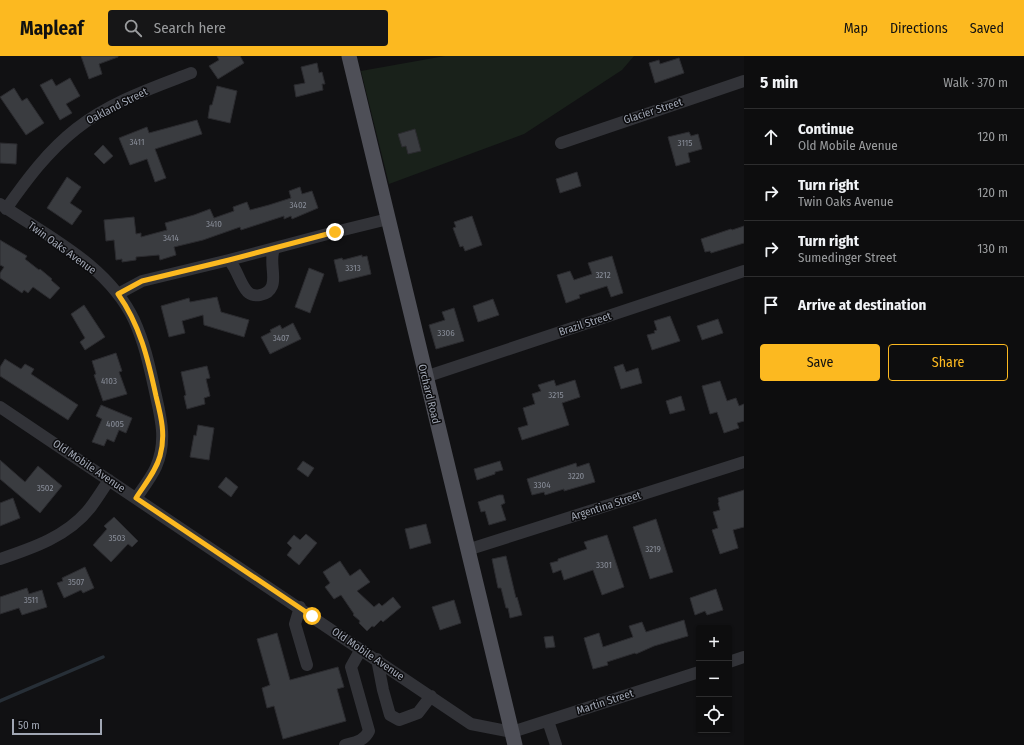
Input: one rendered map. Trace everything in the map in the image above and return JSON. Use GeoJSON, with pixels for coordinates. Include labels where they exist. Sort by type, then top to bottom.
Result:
{"type":"FeatureCollection","features":[{"type":"Feature","properties":{"kind":"main road","name":"Orchard Road"},"geometry":{"type":"LineString","coordinates":[[349,56],[513,739]]}},
{"type":"Feature","properties":{"kind":"street","name":"Oakland Street"},"geometry":{"type":"LineString","coordinates":[[3,206],[51,151],[76,129],[92,118],[120,103],[191,73]]}},
{"type":"Feature","properties":{"kind":"street","name":"Glacier Street"},"geometry":{"type":"LineString","coordinates":[[562,142],[744,81]]}},
{"type":"Feature","properties":{"kind":"street","name":"Twin Oaks Avenue"},"geometry":{"type":"LineString","coordinates":[[3,206],[75,254],[96,271],[118,294],[142,338],[148,357],[163,426],[163,439],[156,468],[136,498]]}},
{"type":"Feature","properties":{"kind":"street"},"geometry":{"type":"LineString","coordinates":[[118,294],[142,281],[388,220]]}},
{"type":"Feature","properties":{"kind":"street"},"geometry":{"type":"LineString","coordinates":[[229,260],[234,266],[246,291],[254,295],[261,295],[266,293],[272,286],[271,262],[274,249]]}},
{"type":"Feature","properties":{"kind":"street","name":"Brazil Street"},"geometry":{"type":"LineString","coordinates":[[425,377],[744,272]]}},
{"type":"Feature","properties":{"kind":"street","name":"Old Mobile Avenue"},"geometry":{"type":"LineString","coordinates":[[0,407],[471,724],[513,739]]}},
{"type":"Feature","properties":{"kind":"street","name":"Argentina Street"},"geometry":{"type":"LineString","coordinates":[[467,550],[744,462]]}},
{"type":"Feature","properties":{"kind":"street"},"geometry":{"type":"LineString","coordinates":[[0,559],[39,545],[59,534],[90,508],[109,480]]}},
{"type":"Feature","properties":{"kind":"street"},"geometry":{"type":"LineString","coordinates":[[300,608],[295,624],[307,665]]}},
{"type":"Feature","properties":{"kind":"street"},"geometry":{"type":"LineString","coordinates":[[345,745],[362,740],[366,737],[370,730],[351,667],[361,649]]}},
{"type":"Feature","properties":{"kind":"street"},"geometry":{"type":"LineString","coordinates":[[732,661],[744,657]]}},
{"type":"Feature","properties":{"kind":"street"},"geometry":{"type":"LineString","coordinates":[[376,659],[390,715],[399,720],[418,713],[431,696]]}},
{"type":"Feature","properties":{"kind":"street","name":"Martin Street"},"geometry":{"type":"LineString","coordinates":[[513,739],[548,721],[696,673]]}},
{"type":"Feature","properties":{"kind":"street"},"geometry":{"type":"LineString","coordinates":[[548,721],[556,745]]}},
{"type":"Feature","properties":{"kind":"shaded area"},"geometry":{"type":"Polygon","coordinates":[[[445,56],[634,56],[622,70],[524,134],[389,184],[361,71],[445,56]]]}},
{"type":"Feature","properties":{"kind":"building"},"geometry":{"type":"Polygon","coordinates":[[[81,56],[118,57],[99,64],[102,74],[89,79],[81,56]]]}},
{"type":"Feature","properties":{"kind":"building"},"geometry":{"type":"Polygon","coordinates":[[[217,56],[240,56],[244,63],[218,79],[209,66],[219,60],[217,56]]]}},
{"type":"Feature","properties":{"kind":"building"},"geometry":{"type":"Polygon","coordinates":[[[679,58],[684,73],[655,83],[649,63],[659,60],[660,64],[679,58]]]}},
{"type":"Feature","properties":{"kind":"building"},"geometry":{"type":"Polygon","coordinates":[[[317,63],[319,73],[322,72],[325,84],[322,84],[323,90],[296,97],[294,85],[305,83],[301,67],[317,63]]]}},
{"type":"Feature","properties":{"kind":"building"},"geometry":{"type":"Polygon","coordinates":[[[70,78],[80,96],[66,104],[72,113],[60,120],[40,85],[52,79],[56,86],[70,78]]]}},
{"type":"Feature","properties":{"kind":"building"},"geometry":{"type":"Polygon","coordinates":[[[217,86],[237,91],[230,123],[208,118],[210,105],[212,105],[217,86]]]}},
{"type":"Feature","properties":{"kind":"building"},"geometry":{"type":"Polygon","coordinates":[[[14,88],[22,101],[27,98],[44,123],[26,135],[0,97],[14,88]]]}},
{"type":"Feature","properties":{"kind":"building"},"geometry":{"type":"Polygon","coordinates":[[[197,120],[202,134],[155,149],[166,178],[155,182],[147,159],[130,165],[119,138],[147,127],[149,133],[197,120]]]}},
{"type":"Feature","properties":{"kind":"building"},"geometry":{"type":"Polygon","coordinates":[[[415,129],[421,151],[408,154],[406,146],[402,147],[398,134],[415,129]]]}},
{"type":"Feature","properties":{"kind":"building"},"geometry":{"type":"Polygon","coordinates":[[[689,132],[691,136],[698,134],[702,149],[688,153],[690,162],[676,166],[668,137],[689,132]]]}},
{"type":"Feature","properties":{"kind":"building"},"geometry":{"type":"Polygon","coordinates":[[[0,143],[17,144],[16,164],[0,163],[0,143]]]}},
{"type":"Feature","properties":{"kind":"building"},"geometry":{"type":"Polygon","coordinates":[[[103,145],[113,156],[104,164],[94,154],[103,145]]]}},
{"type":"Feature","properties":{"kind":"building"},"geometry":{"type":"Polygon","coordinates":[[[577,172],[581,186],[560,193],[556,179],[577,172]]]}},
{"type":"Feature","properties":{"kind":"building"},"geometry":{"type":"Polygon","coordinates":[[[67,177],[81,187],[70,203],[82,211],[72,225],[47,208],[67,177]]]}},
{"type":"Feature","properties":{"kind":"building"},"geometry":{"type":"Polygon","coordinates":[[[300,187],[302,194],[312,191],[318,208],[292,219],[291,216],[284,219],[284,216],[241,230],[240,227],[203,240],[174,247],[176,255],[160,260],[159,255],[136,257],[136,260],[122,262],[122,259],[116,260],[114,240],[106,241],[104,220],[134,217],[136,234],[141,233],[141,237],[167,230],[165,223],[210,209],[214,218],[234,211],[233,207],[247,202],[250,210],[269,205],[291,198],[289,191],[300,187]]]}},
{"type":"Feature","properties":{"kind":"building"},"geometry":{"type":"Polygon","coordinates":[[[472,216],[482,245],[465,251],[463,246],[460,247],[453,228],[456,227],[454,222],[472,216]]]}},
{"type":"Feature","properties":{"kind":"building"},"geometry":{"type":"Polygon","coordinates":[[[744,226],[744,243],[711,253],[710,251],[705,252],[701,239],[744,226]]]}},
{"type":"Feature","properties":{"kind":"building"},"geometry":{"type":"Polygon","coordinates":[[[0,240],[27,256],[25,259],[39,270],[40,269],[60,288],[50,299],[33,287],[28,293],[24,290],[22,293],[0,278],[0,273],[4,267],[0,265],[0,240]]]}},
{"type":"Feature","properties":{"kind":"building"},"geometry":{"type":"Polygon","coordinates":[[[362,255],[362,257],[367,256],[371,274],[339,282],[334,260],[342,258],[343,260],[362,255]]]}},
{"type":"Feature","properties":{"kind":"building"},"geometry":{"type":"Polygon","coordinates":[[[612,256],[623,293],[611,297],[607,286],[579,295],[580,298],[566,303],[557,275],[570,271],[574,280],[592,274],[588,263],[612,256]]]}},
{"type":"Feature","properties":{"kind":"building"},"geometry":{"type":"Polygon","coordinates":[[[309,268],[324,274],[310,313],[295,307],[309,268]]]}},
{"type":"Feature","properties":{"kind":"building"},"geometry":{"type":"Polygon","coordinates":[[[217,297],[221,312],[249,320],[244,337],[204,325],[203,315],[182,321],[185,333],[169,337],[161,306],[189,298],[190,302],[217,297]]]}},
{"type":"Feature","properties":{"kind":"building"},"geometry":{"type":"Polygon","coordinates":[[[493,299],[499,315],[478,322],[473,306],[493,299]]]}},
{"type":"Feature","properties":{"kind":"building"},"geometry":{"type":"Polygon","coordinates":[[[84,305],[105,337],[85,350],[80,342],[85,338],[71,314],[84,305]]]}},
{"type":"Feature","properties":{"kind":"building"},"geometry":{"type":"Polygon","coordinates":[[[454,308],[464,341],[436,349],[429,325],[445,320],[442,312],[454,308]]]}},
{"type":"Feature","properties":{"kind":"building"},"geometry":{"type":"Polygon","coordinates":[[[670,316],[680,341],[652,350],[647,335],[655,333],[654,331],[657,330],[654,321],[670,316]]]}},
{"type":"Feature","properties":{"kind":"building"},"geometry":{"type":"Polygon","coordinates":[[[718,319],[723,333],[702,340],[697,326],[718,319]]]}},
{"type":"Feature","properties":{"kind":"building"},"geometry":{"type":"Polygon","coordinates":[[[293,323],[301,339],[270,354],[261,337],[280,325],[282,329],[293,323]]]}},
{"type":"Feature","properties":{"kind":"building"},"geometry":{"type":"Polygon","coordinates":[[[116,353],[122,371],[119,372],[127,394],[103,401],[94,375],[96,374],[92,361],[116,353]]]}},
{"type":"Feature","properties":{"kind":"building"},"geometry":{"type":"Polygon","coordinates":[[[5,359],[21,369],[25,364],[34,369],[31,374],[78,405],[68,420],[0,376],[0,367],[5,359]]]}},
{"type":"Feature","properties":{"kind":"building"},"geometry":{"type":"Polygon","coordinates":[[[623,364],[626,372],[638,368],[642,383],[621,389],[614,367],[623,364]]]}},
{"type":"Feature","properties":{"kind":"building"},"geometry":{"type":"Polygon","coordinates":[[[207,366],[210,378],[206,379],[210,396],[204,398],[205,404],[187,409],[184,396],[186,395],[181,372],[207,366]]]}},
{"type":"Feature","properties":{"kind":"building"},"geometry":{"type":"Polygon","coordinates":[[[554,380],[556,386],[575,380],[580,397],[562,403],[569,425],[522,440],[518,428],[528,425],[523,408],[535,404],[532,394],[541,391],[538,385],[554,380]]]}},
{"type":"Feature","properties":{"kind":"building"},"geometry":{"type":"Polygon","coordinates":[[[720,381],[727,401],[736,398],[739,406],[744,404],[744,421],[737,423],[739,428],[724,433],[717,412],[710,414],[702,386],[720,381]]]}},
{"type":"Feature","properties":{"kind":"building"},"geometry":{"type":"Polygon","coordinates":[[[681,396],[685,410],[670,414],[666,401],[681,396]]]}},
{"type":"Feature","properties":{"kind":"building"},"geometry":{"type":"Polygon","coordinates":[[[101,405],[132,418],[126,433],[119,430],[114,442],[107,439],[104,446],[92,442],[102,419],[96,416],[101,405]]]}},
{"type":"Feature","properties":{"kind":"building"},"geometry":{"type":"Polygon","coordinates":[[[198,425],[214,428],[209,460],[190,457],[194,435],[196,436],[198,425]]]}},
{"type":"Feature","properties":{"kind":"building"},"geometry":{"type":"Polygon","coordinates":[[[0,460],[25,482],[38,466],[62,486],[40,513],[0,479],[0,460]]]}},
{"type":"Feature","properties":{"kind":"building"},"geometry":{"type":"Polygon","coordinates":[[[303,461],[314,468],[308,477],[297,469],[303,461]]]}},
{"type":"Feature","properties":{"kind":"building"},"geometry":{"type":"Polygon","coordinates":[[[500,461],[503,470],[477,480],[474,469],[500,461]]]}},
{"type":"Feature","properties":{"kind":"building"},"geometry":{"type":"Polygon","coordinates":[[[576,463],[577,467],[589,463],[595,482],[545,495],[544,492],[532,495],[527,479],[576,463]]]}},
{"type":"Feature","properties":{"kind":"building"},"geometry":{"type":"Polygon","coordinates":[[[226,477],[238,487],[231,497],[218,487],[226,477]]]}},
{"type":"Feature","properties":{"kind":"building"},"geometry":{"type":"Polygon","coordinates":[[[744,490],[744,527],[733,530],[738,548],[720,554],[712,530],[718,528],[713,512],[720,510],[718,498],[744,490]]]}},
{"type":"Feature","properties":{"kind":"building"},"geometry":{"type":"Polygon","coordinates":[[[503,495],[505,503],[501,505],[506,520],[489,525],[485,511],[481,512],[478,502],[503,495]]]}},
{"type":"Feature","properties":{"kind":"building"},"geometry":{"type":"Polygon","coordinates":[[[13,498],[20,518],[0,526],[0,503],[13,498]]]}},
{"type":"Feature","properties":{"kind":"building"},"geometry":{"type":"Polygon","coordinates":[[[114,517],[138,541],[132,547],[128,544],[111,562],[93,545],[107,529],[104,526],[114,517]]]}},
{"type":"Feature","properties":{"kind":"building"},"geometry":{"type":"Polygon","coordinates":[[[656,519],[673,572],[650,579],[633,527],[656,519]]]}},
{"type":"Feature","properties":{"kind":"building"},"geometry":{"type":"Polygon","coordinates":[[[426,524],[431,543],[410,549],[405,529],[426,524]]]}},
{"type":"Feature","properties":{"kind":"building"},"geometry":{"type":"Polygon","coordinates":[[[306,534],[317,543],[299,565],[287,555],[292,548],[287,543],[294,535],[300,540],[306,534]]]}},
{"type":"Feature","properties":{"kind":"building"},"geometry":{"type":"Polygon","coordinates":[[[607,535],[624,587],[602,595],[593,570],[564,580],[561,570],[553,573],[550,563],[587,549],[584,542],[607,535]]]}},
{"type":"Feature","properties":{"kind":"building"},"geometry":{"type":"Polygon","coordinates":[[[506,556],[516,598],[517,597],[522,615],[510,618],[501,588],[498,588],[492,559],[506,556]]]}},
{"type":"Feature","properties":{"kind":"building"},"geometry":{"type":"Polygon","coordinates":[[[340,561],[350,576],[360,569],[370,582],[357,591],[374,607],[379,603],[382,606],[393,597],[401,607],[383,622],[381,620],[367,631],[359,623],[360,621],[353,615],[354,614],[341,595],[334,599],[325,587],[330,583],[323,572],[340,561]]]}},
{"type":"Feature","properties":{"kind":"building"},"geometry":{"type":"Polygon","coordinates":[[[85,567],[94,588],[83,593],[81,590],[64,598],[57,583],[63,581],[62,578],[85,567]]]}},
{"type":"Feature","properties":{"kind":"building"},"geometry":{"type":"Polygon","coordinates":[[[27,588],[29,594],[42,590],[47,607],[22,615],[19,608],[0,614],[0,597],[27,588]]]}},
{"type":"Feature","properties":{"kind":"building"},"geometry":{"type":"Polygon","coordinates":[[[716,589],[723,610],[707,615],[705,611],[695,615],[690,598],[716,589]]]}},
{"type":"Feature","properties":{"kind":"building"},"geometry":{"type":"Polygon","coordinates":[[[454,600],[461,623],[440,630],[432,607],[454,600]]]}},
{"type":"Feature","properties":{"kind":"building"},"geometry":{"type":"Polygon","coordinates":[[[684,620],[688,636],[654,646],[636,654],[635,653],[607,662],[608,665],[593,669],[584,638],[599,633],[603,647],[633,637],[629,626],[642,622],[646,632],[684,620]]]}},
{"type":"Feature","properties":{"kind":"building"},"geometry":{"type":"Polygon","coordinates":[[[277,633],[290,680],[338,667],[344,687],[337,689],[346,721],[283,739],[274,706],[267,708],[262,688],[270,685],[257,639],[277,633]]]}},
{"type":"Feature","properties":{"kind":"building"},"geometry":{"type":"Polygon","coordinates":[[[553,636],[555,647],[546,648],[544,637],[553,636]]]}},
{"type":"Feature","properties":{"kind":"waterway"},"geometry":{"type":"LineString","coordinates":[[0,701],[103,657]]}},
{"type":"Feature","properties":{"kind":"route"},"geometry":{"type":"LineString","coordinates":[[312,616],[136,498],[156,468],[163,439],[163,426],[148,357],[142,338],[118,294],[142,281],[274,249],[335,232]]}}]}
